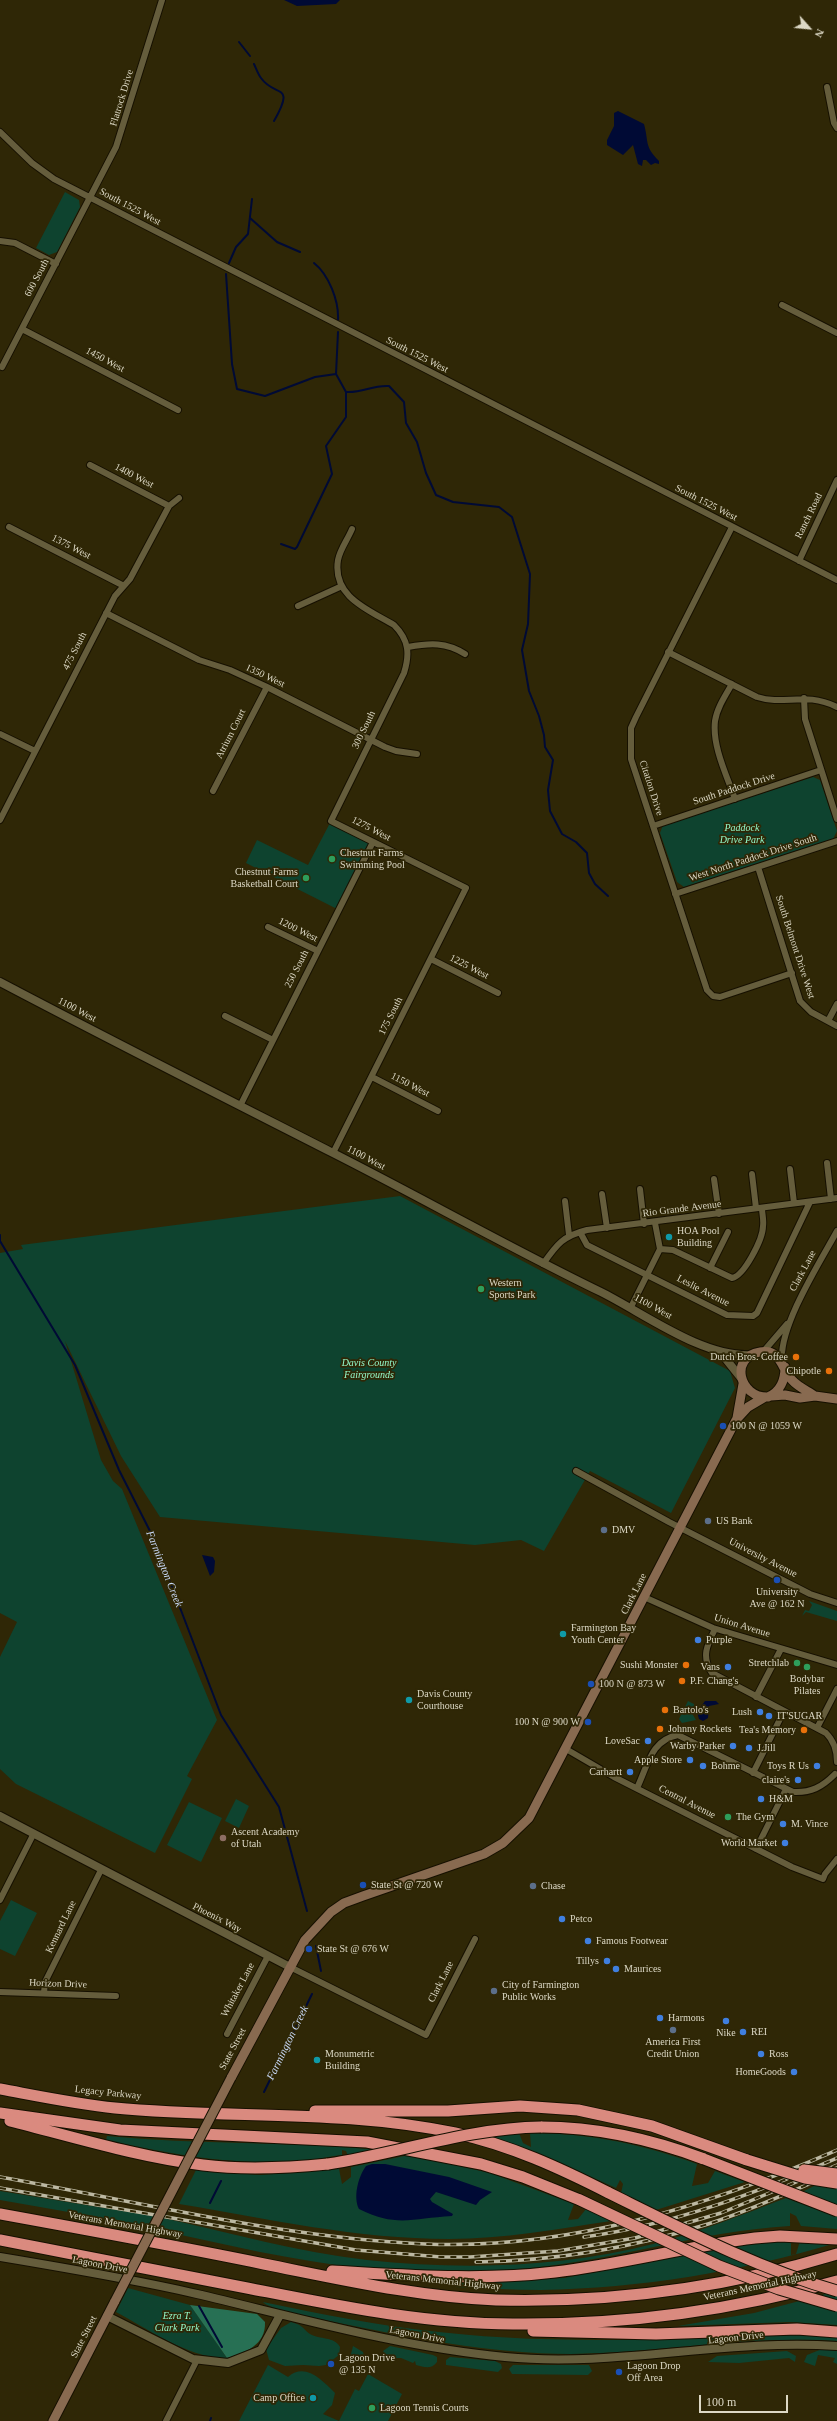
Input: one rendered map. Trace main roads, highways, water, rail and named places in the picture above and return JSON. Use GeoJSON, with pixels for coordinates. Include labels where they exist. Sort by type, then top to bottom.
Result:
{"type":"FeatureCollection","features":[{"type":"Feature","properties":{"kind":"highway","name":"Legacy Parkway"},"geometry":{"type":"LineString","coordinates":[[0,2089],[115,2108],[214,2113]]}},
{"type":"Feature","properties":{"kind":"highway"},"geometry":{"type":"LineString","coordinates":[[214,2113],[448,2111],[520,2106],[578,2110],[633,2121],[805,2178],[837,2183]]}},
{"type":"Feature","properties":{"kind":"highway"},"geometry":{"type":"LineString","coordinates":[[0,2113],[120,2130],[367,2142],[481,2164],[523,2177],[580,2200],[719,2266],[779,2288],[837,2306]]}},
{"type":"Feature","properties":{"kind":"highway"},"geometry":{"type":"LineString","coordinates":[[214,2113],[378,2121],[434,2129],[514,2150],[561,2169],[727,2250],[795,2278],[837,2291]]}},
{"type":"Feature","properties":{"kind":"highway"},"geometry":{"type":"LineString","coordinates":[[0,2119],[163,2159],[205,2165],[247,2168],[328,2164],[373,2157],[469,2134],[541,2126],[584,2128],[626,2135],[657,2143],[704,2159],[837,2211]]}},
{"type":"Feature","properties":{"kind":"highway"},"geometry":{"type":"LineString","coordinates":[[747,2160],[837,2174]]}},
{"type":"Feature","properties":{"kind":"highway","name":"Veterans Memorial Highway"},"geometry":{"type":"LineString","coordinates":[[0,2214],[412,2291],[495,2300],[585,2299],[679,2291],[765,2275],[837,2254]]}},
{"type":"Feature","properties":{"kind":"highway"},"geometry":{"type":"LineString","coordinates":[[289,2269],[438,2277],[498,2277],[588,2268],[723,2242],[780,2236],[837,2238]]}},
{"type":"Feature","properties":{"kind":"highway","name":"Veterans Memorial Highway"},"geometry":{"type":"LineString","coordinates":[[0,2240],[377,2312],[447,2321],[511,2324],[582,2323],[669,2316],[736,2306],[837,2282]]}},
{"type":"Feature","properties":{"kind":"highway"},"geometry":{"type":"LineString","coordinates":[[447,2321],[532,2330],[583,2333],[656,2334],[797,2328],[837,2332]]}},
{"type":"Feature","properties":{"kind":"main road"},"geometry":{"type":"LineString","coordinates":[[815,1396],[791,1380],[783,1364],[774,1354],[763,1352],[752,1355],[742,1365],[742,1381],[753,1393],[768,1396],[785,1395],[800,1398],[815,1396],[837,1399]]}},
{"type":"Feature","properties":{"kind":"main road"},"geometry":{"type":"LineString","coordinates":[[768,1396],[782,1385],[783,1364]]}},
{"type":"Feature","properties":{"kind":"main road","name":"Clark Lane"},"geometry":{"type":"LineString","coordinates":[[736,1420],[742,1381]]}},
{"type":"Feature","properties":{"kind":"main road","name":"Clark Lane"},"geometry":{"type":"LineString","coordinates":[[541,1799],[680,1526],[736,1420],[748,1407],[768,1396]]}},
{"type":"Feature","properties":{"kind":"main road","name":"State Street"},"geometry":{"type":"LineString","coordinates":[[53,2421],[231,2078],[290,1967],[313,1930],[344,1903],[494,1849],[520,1828],[541,1799]]}},
{"type":"Feature","properties":{"kind":"water"},"geometry":{"type":"Polygon","coordinates":[[[284,0],[340,0],[336,4],[297,6],[284,0]]]}},
{"type":"Feature","properties":{"kind":"water"},"geometry":{"type":"Polygon","coordinates":[[[618,111],[644,124],[649,147],[659,161],[659,164],[655,163],[651,165],[646,160],[643,160],[642,166],[638,164],[633,145],[623,155],[607,145],[607,140],[614,126],[614,113],[618,111]]]}},
{"type":"Feature","properties":{"kind":"water"},"geometry":{"type":"Polygon","coordinates":[[[202,1555],[213,1557],[215,1561],[214,1572],[210,1576],[202,1555]]]}},
{"type":"Feature","properties":{"kind":"water"},"geometry":{"type":"Polygon","coordinates":[[[705,1701],[716,1701],[719,1704],[709,1706],[708,1718],[703,1721],[699,1719],[697,1712],[705,1701]]]}},
{"type":"Feature","properties":{"kind":"water"},"geometry":{"type":"Polygon","coordinates":[[[372,2164],[385,2164],[449,2177],[492,2192],[480,2200],[476,2205],[436,2192],[430,2199],[432,2202],[453,2214],[452,2216],[405,2220],[384,2218],[372,2215],[359,2209],[357,2204],[356,2193],[359,2181],[366,2166],[372,2164]]]}},
{"type":"Feature","properties":{"kind":"waterway"},"geometry":{"type":"LineString","coordinates":[[239,42],[250,56]]}},
{"type":"Feature","properties":{"kind":"waterway"},"geometry":{"type":"LineString","coordinates":[[254,64],[266,84],[281,92],[283,96],[283,101],[274,121]]}},
{"type":"Feature","properties":{"kind":"waterway"},"geometry":{"type":"LineString","coordinates":[[229,263],[236,247],[248,234],[252,199]]}},
{"type":"Feature","properties":{"kind":"waterway"},"geometry":{"type":"LineString","coordinates":[[250,218],[277,242],[300,252]]}},
{"type":"Feature","properties":{"kind":"waterway"},"geometry":{"type":"LineString","coordinates":[[314,263],[324,274],[332,289],[337,305],[338,320]]}},
{"type":"Feature","properties":{"kind":"waterway"},"geometry":{"type":"LineString","coordinates":[[226,274],[232,364],[237,389],[265,396],[315,377],[336,374]]}},
{"type":"Feature","properties":{"kind":"waterway"},"geometry":{"type":"LineString","coordinates":[[338,332],[336,374],[346,392],[389,386],[404,402],[406,423],[417,442],[426,473],[436,495],[453,502],[499,507],[512,517],[530,574],[528,624],[522,650],[529,691],[539,716],[544,735],[545,747],[553,760],[548,790],[550,811],[562,834],[576,842],[587,853],[589,873],[595,884],[608,896]]}},
{"type":"Feature","properties":{"kind":"waterway"},"geometry":{"type":"LineString","coordinates":[[281,544],[295,549],[297,547],[332,474],[326,446],[346,417],[346,392]]}},
{"type":"Feature","properties":{"kind":"waterway","name":"Farmington Creek"},"geometry":{"type":"LineString","coordinates":[[0,1235],[0,1241],[75,1365],[119,1470],[153,1537],[221,1715],[279,1807],[307,1911]]}},
{"type":"Feature","properties":{"kind":"waterway","name":"Farmington Creek"},"geometry":{"type":"LineString","coordinates":[[316,1946],[321,1971]]}},
{"type":"Feature","properties":{"kind":"waterway","name":"Farmington Creek"},"geometry":{"type":"LineString","coordinates":[[264,2092],[312,1994]]}},
{"type":"Feature","properties":{"kind":"waterway","name":"Farmington Creek"},"geometry":{"type":"LineString","coordinates":[[210,2203],[221,2181]]}},
{"type":"Feature","properties":{"kind":"waterway","name":"Farmington Creek"},"geometry":{"type":"LineString","coordinates":[[199,2306],[222,2347]]}},
{"type":"Feature","properties":{"kind":"railway"},"geometry":{"type":"LineString","coordinates":[[0,2177],[212,2218],[318,2235],[425,2244],[478,2244],[532,2240],[584,2232],[636,2220],[688,2206],[738,2189],[837,2150]]}},
{"type":"Feature","properties":{"kind":"railway"},"geometry":{"type":"LineString","coordinates":[[584,2237],[650,2225],[682,2216],[744,2195],[837,2158]]}},
{"type":"Feature","properties":{"kind":"railway"},"geometry":{"type":"LineString","coordinates":[[0,2188],[356,2250],[441,2257],[470,2257],[558,2251],[635,2238],[721,2213],[837,2165]]}},
{"type":"Feature","properties":{"kind":"railway"},"geometry":{"type":"LineString","coordinates":[[476,2262],[564,2256],[593,2252],[651,2240],[708,2224],[757,2206],[837,2172]]}},
{"type":"Feature","properties":{"kind":"place","name":"Chestnut Farms Swimming Pool"},"geometry":{"type":"Point","coordinates":[332,859]}},
{"type":"Feature","properties":{"kind":"place","name":"Chestnut Farms Basketball Court"},"geometry":{"type":"Point","coordinates":[306,878]}},
{"type":"Feature","properties":{"kind":"place","name":"HOA Pool Building"},"geometry":{"type":"Point","coordinates":[669,1237]}},
{"type":"Feature","properties":{"kind":"place","name":"Western Sports Park"},"geometry":{"type":"Point","coordinates":[481,1289]}},
{"type":"Feature","properties":{"kind":"place","name":"Dutch Bros. Coffee"},"geometry":{"type":"Point","coordinates":[796,1357]}},
{"type":"Feature","properties":{"kind":"place","name":"Chipotle"},"geometry":{"type":"Point","coordinates":[829,1371]}},
{"type":"Feature","properties":{"kind":"place","name":"100 N @ 1059 W"},"geometry":{"type":"Point","coordinates":[723,1426]}},
{"type":"Feature","properties":{"kind":"place","name":"US Bank"},"geometry":{"type":"Point","coordinates":[708,1521]}},
{"type":"Feature","properties":{"kind":"place","name":"DMV"},"geometry":{"type":"Point","coordinates":[604,1530]}},
{"type":"Feature","properties":{"kind":"place","name":"University Ave @ 162 N"},"geometry":{"type":"Point","coordinates":[777,1580]}},
{"type":"Feature","properties":{"kind":"place","name":"Farmington Bay Youth Center"},"geometry":{"type":"Point","coordinates":[563,1634]}},
{"type":"Feature","properties":{"kind":"place","name":"Purple"},"geometry":{"type":"Point","coordinates":[698,1640]}},
{"type":"Feature","properties":{"kind":"place","name":"Stretchlab"},"geometry":{"type":"Point","coordinates":[797,1663]}},
{"type":"Feature","properties":{"kind":"place","name":"Sushi Monster"},"geometry":{"type":"Point","coordinates":[686,1665]}},
{"type":"Feature","properties":{"kind":"place","name":"Vans"},"geometry":{"type":"Point","coordinates":[728,1667]}},
{"type":"Feature","properties":{"kind":"place","name":"Bodybar Pilates"},"geometry":{"type":"Point","coordinates":[807,1667]}},
{"type":"Feature","properties":{"kind":"place","name":"P.F. Chang's"},"geometry":{"type":"Point","coordinates":[682,1681]}},
{"type":"Feature","properties":{"kind":"place","name":"100 N @ 873 W"},"geometry":{"type":"Point","coordinates":[591,1684]}},
{"type":"Feature","properties":{"kind":"place","name":"Davis County Courthouse"},"geometry":{"type":"Point","coordinates":[409,1700]}},
{"type":"Feature","properties":{"kind":"place","name":"Bartolo's"},"geometry":{"type":"Point","coordinates":[665,1710]}},
{"type":"Feature","properties":{"kind":"place","name":"Lush"},"geometry":{"type":"Point","coordinates":[760,1712]}},
{"type":"Feature","properties":{"kind":"place","name":"IT'SUGAR"},"geometry":{"type":"Point","coordinates":[769,1716]}},
{"type":"Feature","properties":{"kind":"place","name":"100 N @ 900 W"},"geometry":{"type":"Point","coordinates":[588,1722]}},
{"type":"Feature","properties":{"kind":"place","name":"Johnny Rockets"},"geometry":{"type":"Point","coordinates":[660,1729]}},
{"type":"Feature","properties":{"kind":"place","name":"Tea's Memory"},"geometry":{"type":"Point","coordinates":[804,1730]}},
{"type":"Feature","properties":{"kind":"place","name":"LoveSac"},"geometry":{"type":"Point","coordinates":[648,1741]}},
{"type":"Feature","properties":{"kind":"place","name":"Warby Parker"},"geometry":{"type":"Point","coordinates":[733,1746]}},
{"type":"Feature","properties":{"kind":"place","name":"J.Jill"},"geometry":{"type":"Point","coordinates":[749,1748]}},
{"type":"Feature","properties":{"kind":"place","name":"Apple Store"},"geometry":{"type":"Point","coordinates":[690,1760]}},
{"type":"Feature","properties":{"kind":"place","name":"Bohme"},"geometry":{"type":"Point","coordinates":[703,1766]}},
{"type":"Feature","properties":{"kind":"place","name":"Toys R Us"},"geometry":{"type":"Point","coordinates":[817,1766]}},
{"type":"Feature","properties":{"kind":"place","name":"Carhartt"},"geometry":{"type":"Point","coordinates":[630,1772]}},
{"type":"Feature","properties":{"kind":"place","name":"claire's"},"geometry":{"type":"Point","coordinates":[798,1780]}},
{"type":"Feature","properties":{"kind":"place","name":"H&M"},"geometry":{"type":"Point","coordinates":[761,1799]}},
{"type":"Feature","properties":{"kind":"place","name":"The Gym"},"geometry":{"type":"Point","coordinates":[728,1817]}},
{"type":"Feature","properties":{"kind":"place","name":"M. Vince"},"geometry":{"type":"Point","coordinates":[783,1824]}},
{"type":"Feature","properties":{"kind":"place","name":"Ascent Academy of Utah"},"geometry":{"type":"Point","coordinates":[223,1838]}},
{"type":"Feature","properties":{"kind":"place","name":"World Market"},"geometry":{"type":"Point","coordinates":[785,1843]}},
{"type":"Feature","properties":{"kind":"place","name":"State St @ 720 W"},"geometry":{"type":"Point","coordinates":[363,1885]}},
{"type":"Feature","properties":{"kind":"place","name":"Chase"},"geometry":{"type":"Point","coordinates":[533,1886]}},
{"type":"Feature","properties":{"kind":"place","name":"Petco"},"geometry":{"type":"Point","coordinates":[562,1919]}},
{"type":"Feature","properties":{"kind":"place","name":"Famous Footwear"},"geometry":{"type":"Point","coordinates":[588,1941]}},
{"type":"Feature","properties":{"kind":"place","name":"State St @ 676 W"},"geometry":{"type":"Point","coordinates":[309,1949]}},
{"type":"Feature","properties":{"kind":"place","name":"Tillys"},"geometry":{"type":"Point","coordinates":[607,1961]}},
{"type":"Feature","properties":{"kind":"place","name":"Maurices"},"geometry":{"type":"Point","coordinates":[616,1969]}},
{"type":"Feature","properties":{"kind":"place","name":"City of Farmington Public Works"},"geometry":{"type":"Point","coordinates":[494,1991]}},
{"type":"Feature","properties":{"kind":"place","name":"Harmons"},"geometry":{"type":"Point","coordinates":[660,2018]}},
{"type":"Feature","properties":{"kind":"place","name":"Nike"},"geometry":{"type":"Point","coordinates":[726,2021]}},
{"type":"Feature","properties":{"kind":"place","name":"America First Credit Union"},"geometry":{"type":"Point","coordinates":[673,2030]}},
{"type":"Feature","properties":{"kind":"place","name":"REI"},"geometry":{"type":"Point","coordinates":[743,2032]}},
{"type":"Feature","properties":{"kind":"place","name":"Ross"},"geometry":{"type":"Point","coordinates":[761,2054]}},
{"type":"Feature","properties":{"kind":"place","name":"Monumetric Building"},"geometry":{"type":"Point","coordinates":[317,2060]}},
{"type":"Feature","properties":{"kind":"place","name":"HomeGoods"},"geometry":{"type":"Point","coordinates":[794,2072]}},
{"type":"Feature","properties":{"kind":"place","name":"Lagoon Drive @ 135 N"},"geometry":{"type":"Point","coordinates":[331,2364]}},
{"type":"Feature","properties":{"kind":"place","name":"Lagoon Drop Off Area"},"geometry":{"type":"Point","coordinates":[619,2372]}},
{"type":"Feature","properties":{"kind":"place","name":"Camp Office"},"geometry":{"type":"Point","coordinates":[313,2398]}},
{"type":"Feature","properties":{"kind":"place","name":"Lagoon Tennis Courts"},"geometry":{"type":"Point","coordinates":[372,2408]}},
{"type":"Feature","properties":{"kind":"park label","name":"Paddock Drive Park"},"geometry":{"type":"Point","coordinates":[742,834]}},
{"type":"Feature","properties":{"kind":"park label","name":"Davis County Fairgrounds"},"geometry":{"type":"Point","coordinates":[369,1368]}},
{"type":"Feature","properties":{"kind":"park label","name":"Ezra T. Clark Park"},"geometry":{"type":"Point","coordinates":[177,2322]}}]}
